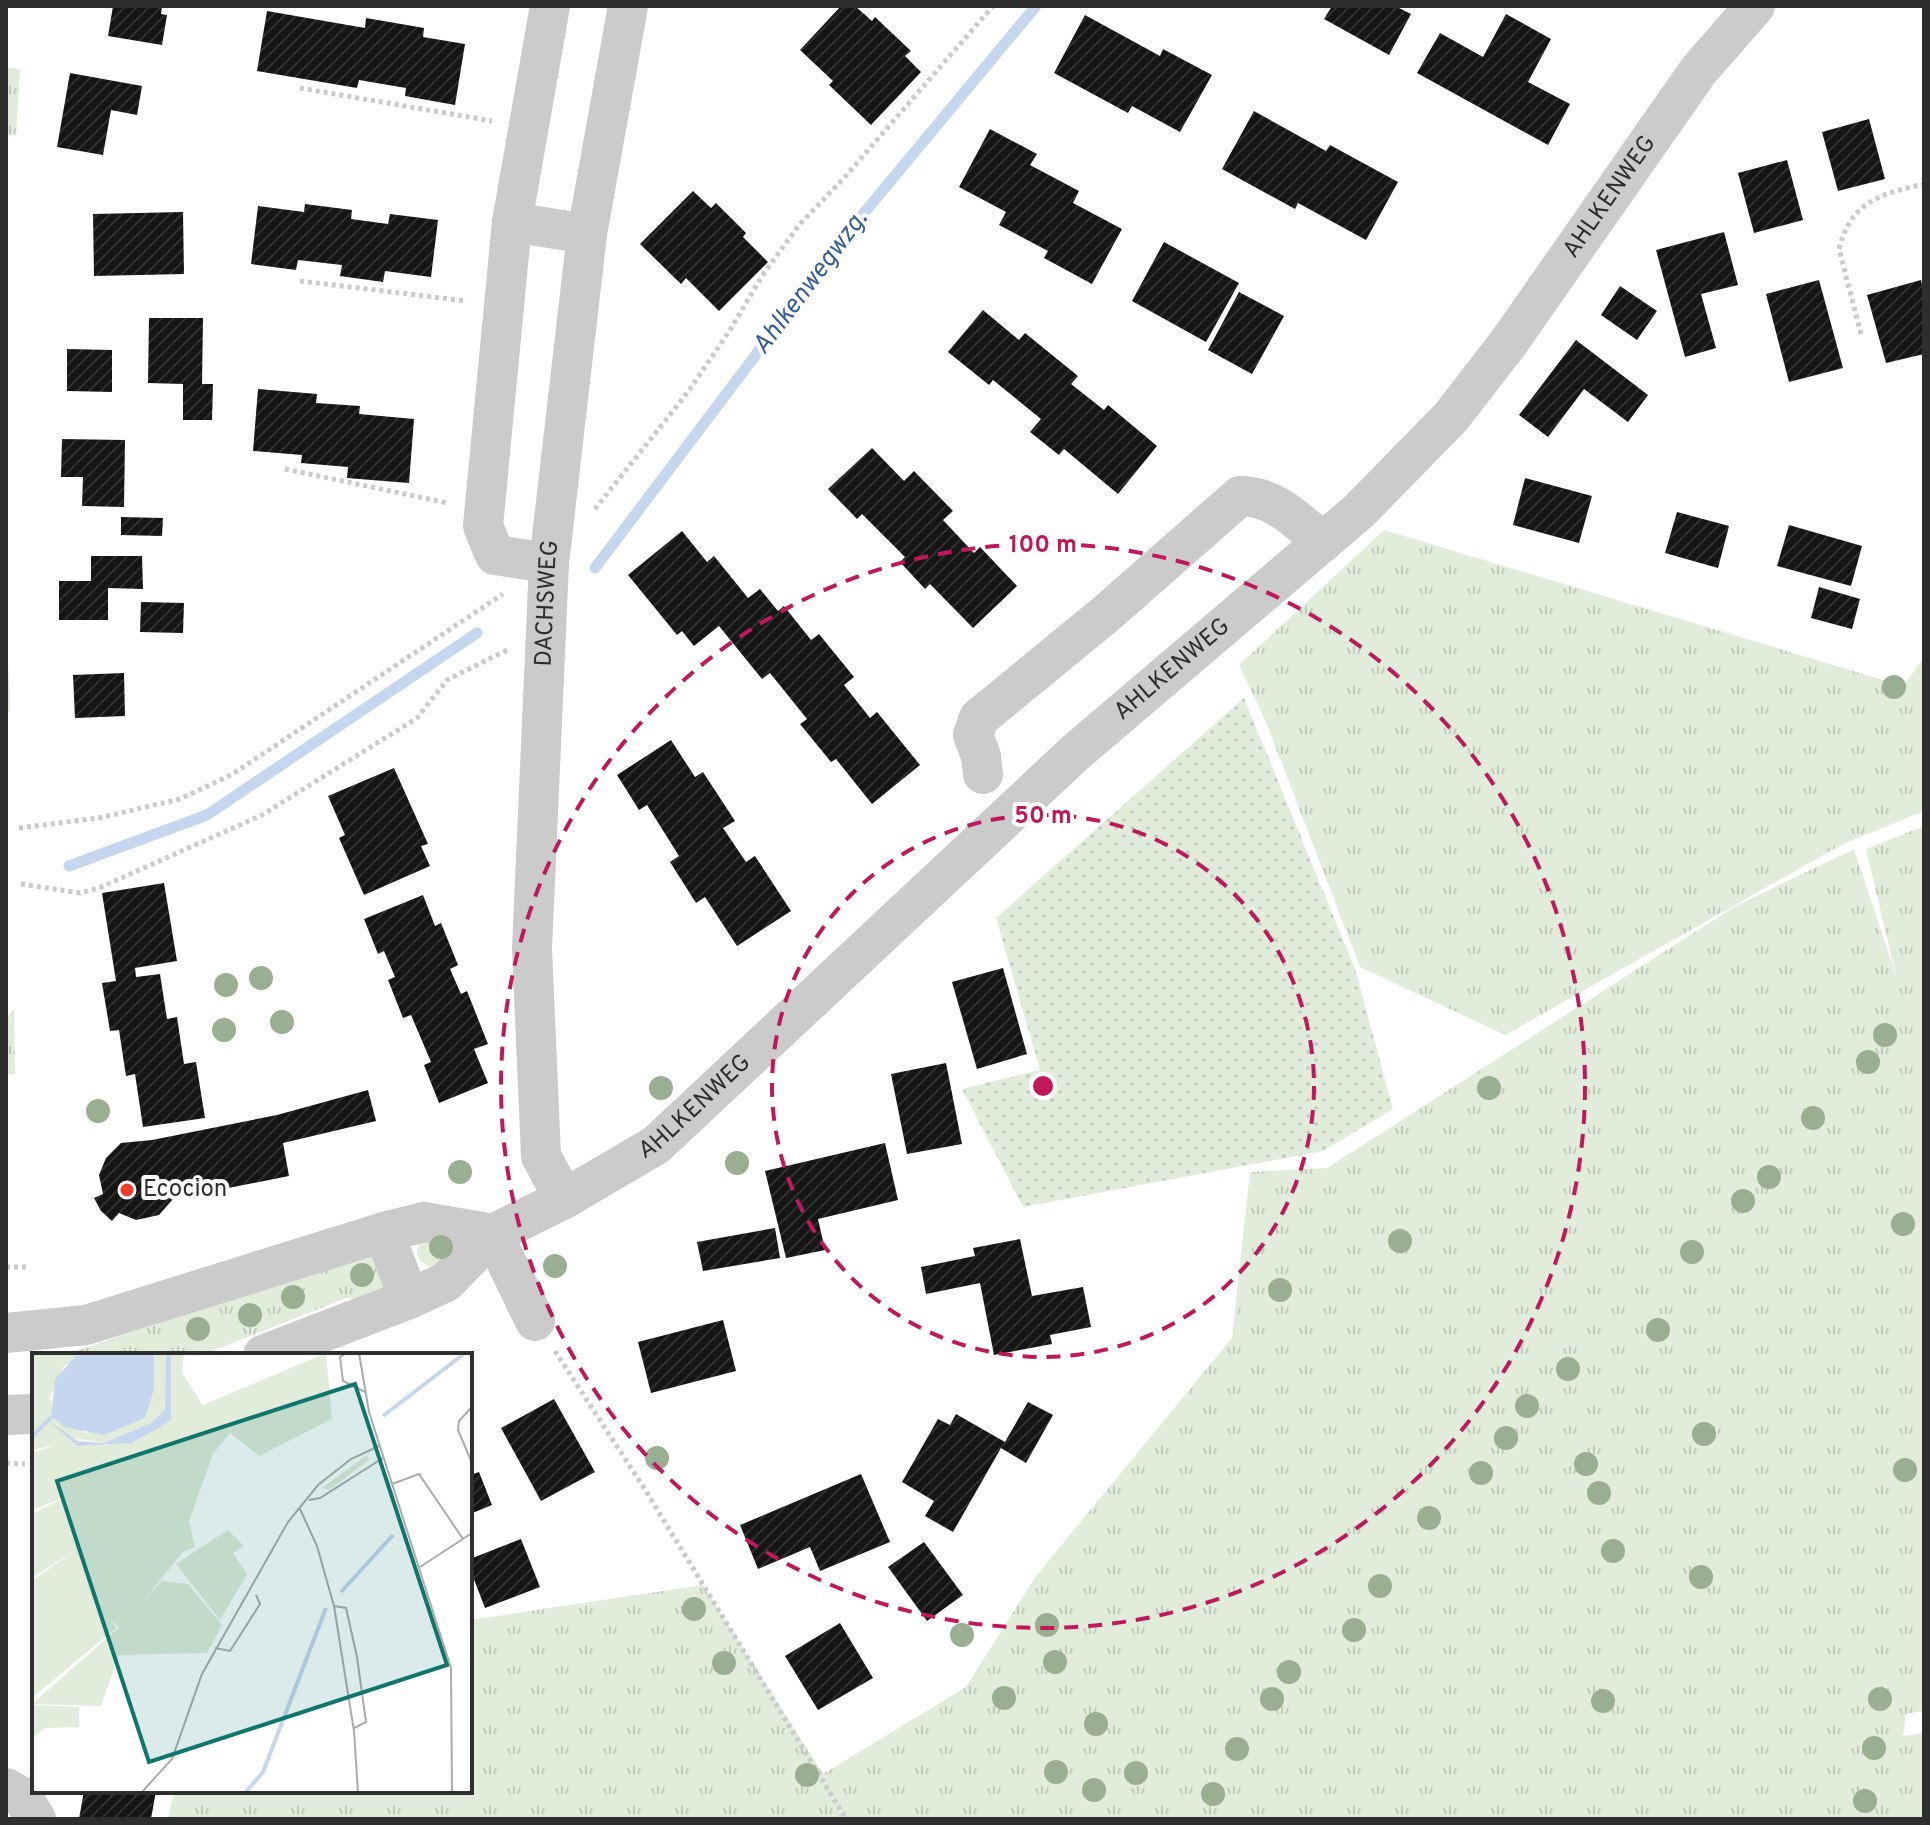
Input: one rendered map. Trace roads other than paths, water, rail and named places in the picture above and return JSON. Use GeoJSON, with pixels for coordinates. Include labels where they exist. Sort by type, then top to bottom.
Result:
{"type":"FeatureCollection","features":[{"type":"Feature","properties":{"kind":"street"},"geometry":{"type":"LineString","coordinates":[[549,563],[495,555],[483,526],[512,222],[550,6]]}},
{"type":"Feature","properties":{"kind":"street","name":"DACHSWEG"},"geometry":{"type":"LineString","coordinates":[[564,1199],[541,1156],[532,949],[549,563],[587,234],[628,6]]}},
{"type":"Feature","properties":{"kind":"street","name":"AHLKENWEG"},"geometry":{"type":"LineString","coordinates":[[268,1353],[446,1282],[493,1234],[564,1199],[656,1145],[1076,752],[1359,511],[1451,417],[1509,342],[1699,70],[1755,6]]}},
{"type":"Feature","properties":{"kind":"street"},"geometry":{"type":"LineString","coordinates":[[512,222],[587,234]]}},
{"type":"Feature","properties":{"kind":"street"},"geometry":{"type":"LineString","coordinates":[[983,774],[981,756],[973,735],[979,718],[1107,613],[1240,496],[1257,496],[1281,507],[1323,542]]}},
{"type":"Feature","properties":{"kind":"street"},"geometry":{"type":"LineString","coordinates":[[6,1333],[86,1325],[424,1222],[493,1234],[535,1321]]}},
{"type":"Feature","properties":{"kind":"street"},"geometry":{"type":"LineString","coordinates":[[384,1232],[409,1299]]}},
{"type":"Feature","properties":{"kind":"street"},"geometry":{"type":"LineString","coordinates":[[6,1415],[32,1414]]}},
{"type":"Feature","properties":{"kind":"street"},"geometry":{"type":"LineString","coordinates":[[6,1788],[22,1797],[36,1819]]}},
{"type":"Feature","properties":{"kind":"waterway","name":"Ahlkenwegwzg."},"geometry":{"type":"LineString","coordinates":[[595,568],[849,231],[1036,6]]}},
{"type":"Feature","properties":{"kind":"waterway"},"geometry":{"type":"LineString","coordinates":[[69,866],[207,815],[477,633]]}},
{"type":"Feature","properties":{"kind":"place","name":"Ecocion"},"geometry":{"type":"Point","coordinates":[127,1190]}}]}
